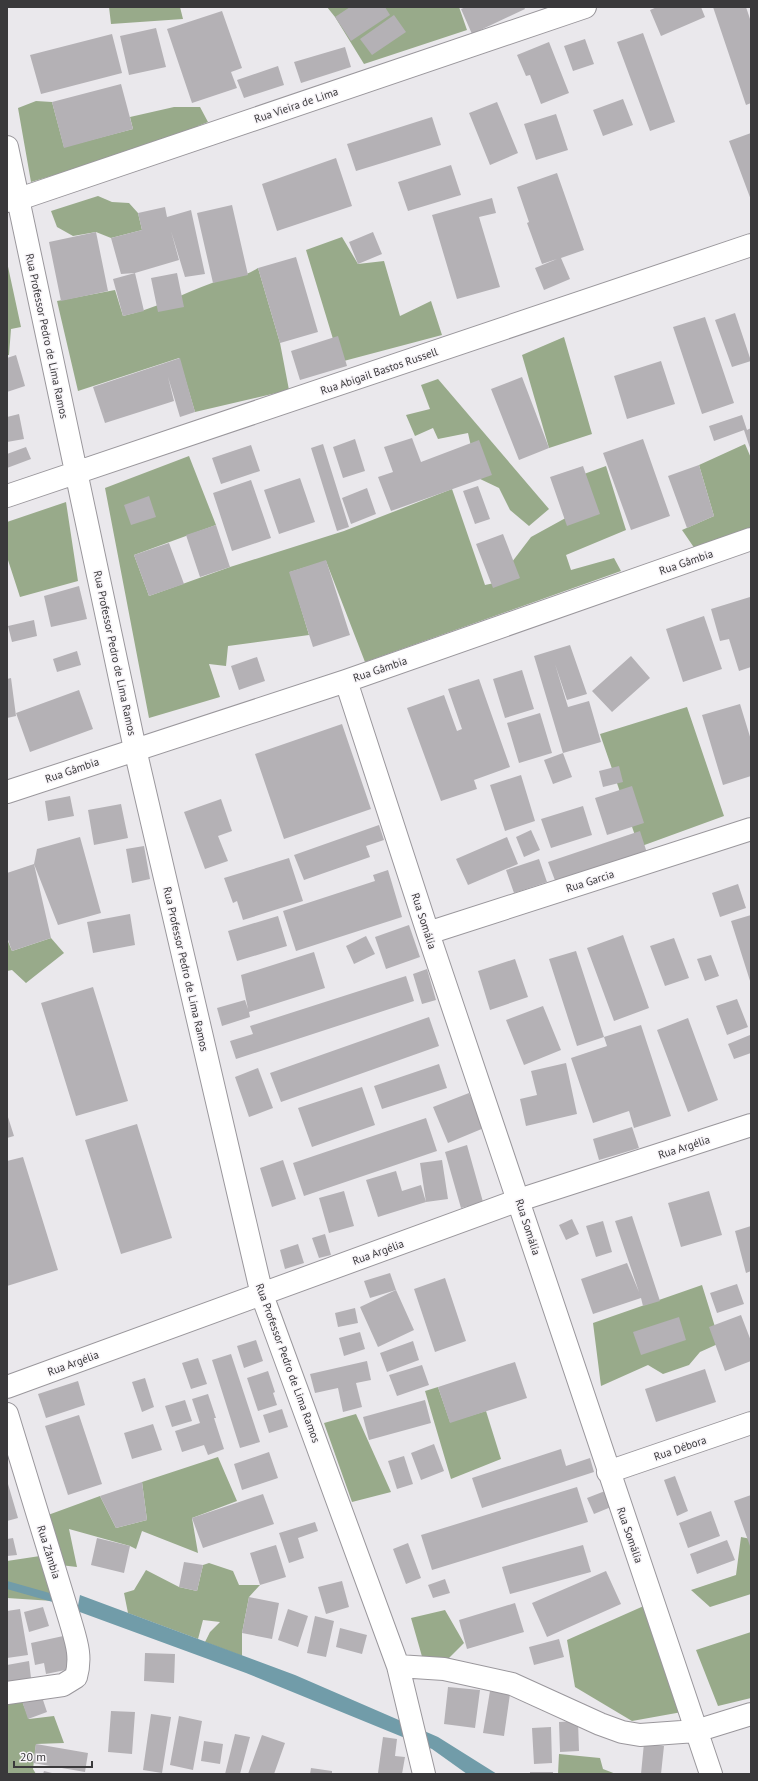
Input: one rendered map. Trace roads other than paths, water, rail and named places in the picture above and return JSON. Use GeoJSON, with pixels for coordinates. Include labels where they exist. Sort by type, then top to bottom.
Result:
{"type":"FeatureCollection","features":[{"type":"Feature","properties":{"kind":"street","name":"Rua Vieira de Lima"},"geometry":{"type":"LineString","coordinates":[[13,200],[584,7]]}},
{"type":"Feature","properties":{"kind":"street","name":"Rua Professor Pedro de Lima Ramos"},"geometry":{"type":"LineString","coordinates":[[7,147],[13,200],[76,473],[135,748],[262,1295],[398,1666],[405,1701],[422,1768]]}},
{"type":"Feature","properties":{"kind":"street","name":"Rua Abigail Bastos Russell"},"geometry":{"type":"LineString","coordinates":[[7,496],[751,245]]}},
{"type":"Feature","properties":{"kind":"street","name":"Rua Gâmbia"},"geometry":{"type":"LineString","coordinates":[[7,792],[135,748],[346,680],[751,539]]}},
{"type":"Feature","properties":{"kind":"street","name":"Rua Somália"},"geometry":{"type":"LineString","coordinates":[[346,680],[428,933],[519,1200],[608,1472],[711,1774]]}},
{"type":"Feature","properties":{"kind":"street","name":"Rua Garcia"},"geometry":{"type":"LineString","coordinates":[[428,933],[751,829]]}},
{"type":"Feature","properties":{"kind":"street","name":"Rua Argélia"},"geometry":{"type":"LineString","coordinates":[[7,1387],[519,1200],[751,1125]]}},
{"type":"Feature","properties":{"kind":"street","name":"Rua Zâmbia"},"geometry":{"type":"LineString","coordinates":[[7,1414],[70,1620],[80,1664],[76,1677],[63,1684],[7,1693]]}},
{"type":"Feature","properties":{"kind":"street","name":"Rua Débora"},"geometry":{"type":"LineString","coordinates":[[608,1472],[751,1423]]}},
{"type":"Feature","properties":{"kind":"street"},"geometry":{"type":"LineString","coordinates":[[398,1666],[444,1669],[512,1684],[600,1724],[622,1732],[640,1735],[696,1731],[751,1714]]}},
{"type":"Feature","properties":{"kind":"water"},"geometry":{"type":"Polygon","coordinates":[[[80,1595],[295,1675],[438,1737],[497,1774],[467,1774],[432,1749],[246,1673],[77,1611],[80,1595]]]}},
{"type":"Feature","properties":{"kind":"waterway"},"geometry":{"type":"LineString","coordinates":[[7,1585],[60,1600]]}}]}
